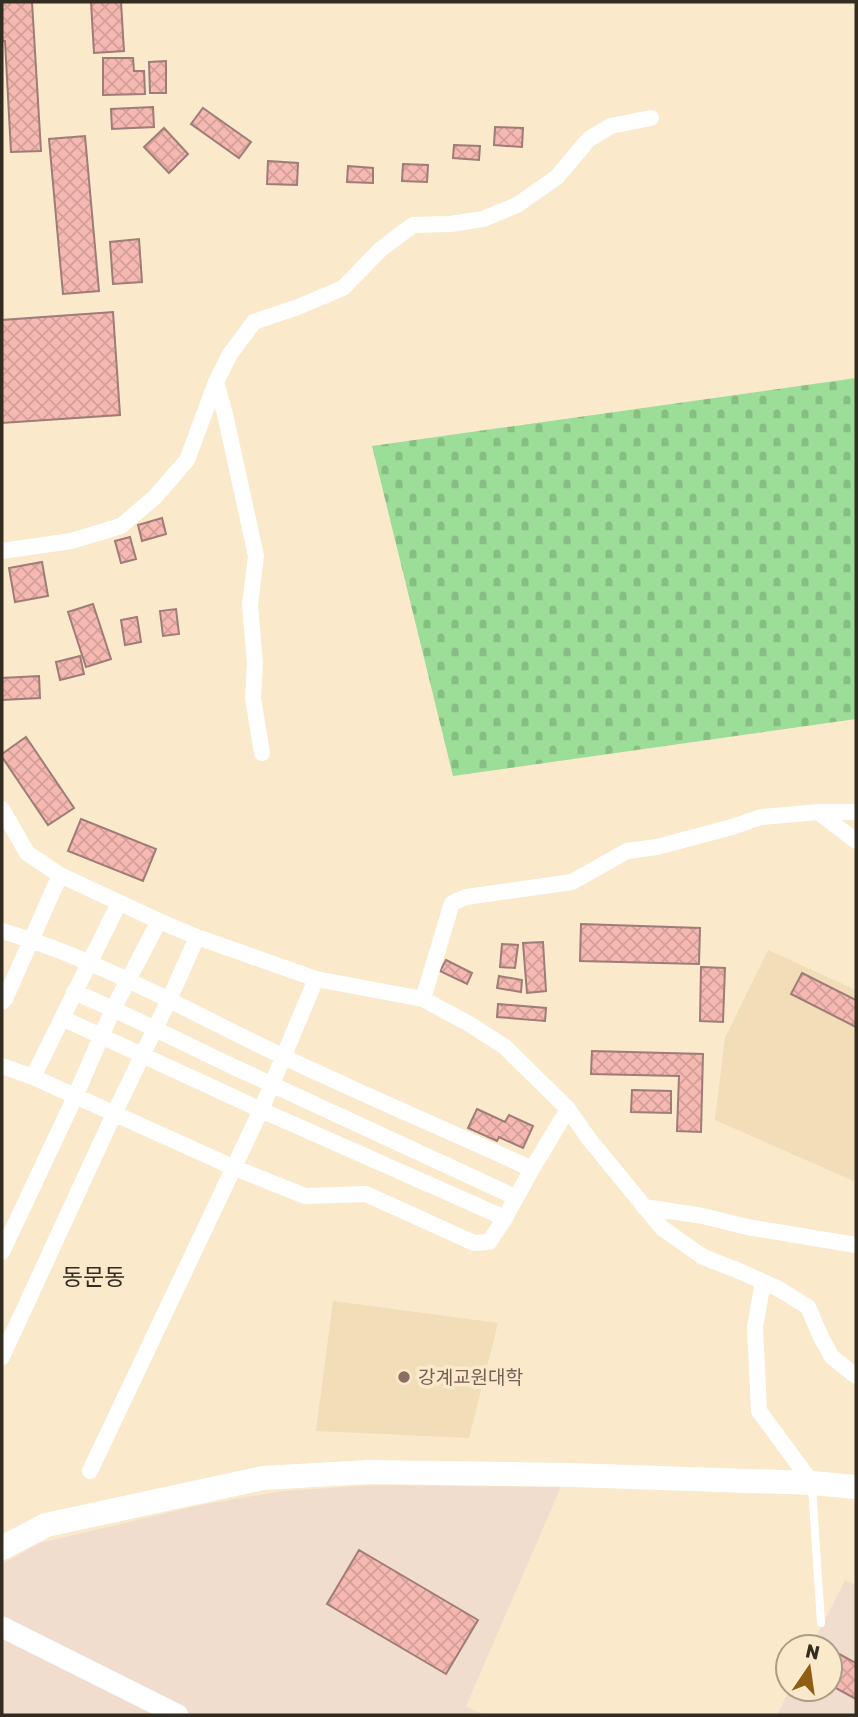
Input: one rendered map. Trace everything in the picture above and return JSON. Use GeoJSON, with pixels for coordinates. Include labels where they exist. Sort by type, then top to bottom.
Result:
{"type":"FeatureCollection","features":[{"type":"Feature","properties":{"kind":"main road"},"geometry":{"type":"LineString","coordinates":[[2,1549],[46,1525],[264,1478],[368,1472],[571,1475],[812,1483],[856,1488]]}},
{"type":"Feature","properties":{"kind":"street"},"geometry":{"type":"LineString","coordinates":[[2,551],[71,541],[121,526],[155,497],[187,460],[216,382],[230,354],[254,322],[343,288],[381,249],[413,225],[450,224],[484,219],[517,205],[557,177],[589,139],[611,125],[651,118]]}},
{"type":"Feature","properties":{"kind":"street"},"geometry":{"type":"LineString","coordinates":[[216,382],[256,556],[250,605],[255,663],[253,698],[261,753]]}},
{"type":"Feature","properties":{"kind":"street"},"geometry":{"type":"LineString","coordinates":[[2,808],[27,853],[60,875],[197,937],[316,979],[424,999],[505,1047],[568,1109],[589,1139],[662,1228],[703,1257],[763,1282],[808,1307],[832,1357],[856,1376]]}},
{"type":"Feature","properties":{"kind":"street"},"geometry":{"type":"LineString","coordinates":[[818,812],[856,841]]}},
{"type":"Feature","properties":{"kind":"street"},"geometry":{"type":"LineString","coordinates":[[424,999],[452,903],[466,897],[572,882],[626,851],[657,846],[761,817],[856,812]]}},
{"type":"Feature","properties":{"kind":"street"},"geometry":{"type":"LineString","coordinates":[[2,1002],[60,875]]}},
{"type":"Feature","properties":{"kind":"street"},"geometry":{"type":"LineString","coordinates":[[33,1077],[119,902]]}},
{"type":"Feature","properties":{"kind":"street"},"geometry":{"type":"LineString","coordinates":[[2,1252],[113,1009],[159,921]]}},
{"type":"Feature","properties":{"kind":"street"},"geometry":{"type":"LineString","coordinates":[[2,931],[31,939],[89,963],[284,1057],[532,1169]]}},
{"type":"Feature","properties":{"kind":"street"},"geometry":{"type":"LineString","coordinates":[[2,1357],[197,937]]}},
{"type":"Feature","properties":{"kind":"street"},"geometry":{"type":"LineString","coordinates":[[90,1471],[235,1168],[316,979]]}},
{"type":"Feature","properties":{"kind":"street"},"geometry":{"type":"LineString","coordinates":[[74,992],[515,1197]]}},
{"type":"Feature","properties":{"kind":"street"},"geometry":{"type":"LineString","coordinates":[[62,1018],[505,1218]]}},
{"type":"Feature","properties":{"kind":"street"},"geometry":{"type":"LineString","coordinates":[[2,1066],[33,1077],[235,1168],[305,1196],[366,1194],[474,1243],[489,1242],[568,1109]]}},
{"type":"Feature","properties":{"kind":"street"},"geometry":{"type":"LineString","coordinates":[[644,1207],[856,1245]]}},
{"type":"Feature","properties":{"kind":"street"},"geometry":{"type":"LineString","coordinates":[[763,1282],[754,1326],[759,1411],[812,1483]]}},
{"type":"Feature","properties":{"kind":"street"},"geometry":{"type":"LineString","coordinates":[[2,1318],[18,1325]]}},
{"type":"Feature","properties":{"kind":"street"},"geometry":{"type":"LineString","coordinates":[[2,1628],[178,1715]]}},
{"type":"Feature","properties":{"kind":"lane"},"geometry":{"type":"LineString","coordinates":[[812,1483],[821,1623]]}},
{"type":"Feature","properties":{"kind":"shaded area"},"geometry":{"type":"Polygon","coordinates":[[[768,950],[856,990],[856,1182],[715,1120],[725,1038],[768,950]]]}},
{"type":"Feature","properties":{"kind":"shaded area","name":"강계교원대학"},"geometry":{"type":"Polygon","coordinates":[[[333,1301],[498,1323],[469,1438],[316,1431],[333,1301]]]}},
{"type":"Feature","properties":{"kind":"shaded area"},"geometry":{"type":"Polygon","coordinates":[[[378,1485],[561,1487],[466,1706],[484,1715],[2,1715],[2,1564],[40,1543],[201,1505],[283,1491],[378,1485]]]}},
{"type":"Feature","properties":{"kind":"shaded area"},"geometry":{"type":"Polygon","coordinates":[[[845,1580],[856,1585],[856,1715],[777,1715],[783,1703],[844,1703],[844,1633],[818,1633],[845,1580]]]}},
{"type":"Feature","properties":{"kind":"green space"},"geometry":{"type":"Polygon","coordinates":[[[856,378],[856,719],[453,776],[372,446],[856,378]]]}},
{"type":"Feature","properties":{"kind":"building"},"geometry":{"type":"Polygon","coordinates":[[[2,2],[32,2],[41,151],[11,152],[5,41],[2,41],[2,2]]]}},
{"type":"Feature","properties":{"kind":"building"},"geometry":{"type":"Polygon","coordinates":[[[91,2],[121,2],[124,51],[94,53],[91,2]]]}},
{"type":"Feature","properties":{"kind":"building"},"geometry":{"type":"Polygon","coordinates":[[[103,58],[133,58],[134,71],[144,71],[145,94],[103,95],[103,58]]]}},
{"type":"Feature","properties":{"kind":"building"},"geometry":{"type":"Polygon","coordinates":[[[166,61],[166,93],[150,93],[149,62],[166,61]]]}},
{"type":"Feature","properties":{"kind":"building"},"geometry":{"type":"Polygon","coordinates":[[[153,107],[154,127],[112,129],[111,109],[153,107]]]}},
{"type":"Feature","properties":{"kind":"building"},"geometry":{"type":"Polygon","coordinates":[[[203,108],[251,142],[239,158],[191,124],[203,108]]]}},
{"type":"Feature","properties":{"kind":"building"},"geometry":{"type":"Polygon","coordinates":[[[495,127],[523,128],[522,147],[494,145],[495,127]]]}},
{"type":"Feature","properties":{"kind":"building"},"geometry":{"type":"Polygon","coordinates":[[[164,128],[188,154],[169,173],[144,147],[164,128]]]}},
{"type":"Feature","properties":{"kind":"building"},"geometry":{"type":"Polygon","coordinates":[[[85,136],[99,291],[63,294],[49,139],[85,136]]]}},
{"type":"Feature","properties":{"kind":"building"},"geometry":{"type":"Polygon","coordinates":[[[454,145],[480,146],[479,160],[453,158],[454,145]]]}},
{"type":"Feature","properties":{"kind":"building"},"geometry":{"type":"Polygon","coordinates":[[[268,161],[298,163],[297,185],[267,184],[268,161]]]}},
{"type":"Feature","properties":{"kind":"building"},"geometry":{"type":"Polygon","coordinates":[[[403,164],[428,165],[427,182],[402,181],[403,164]]]}},
{"type":"Feature","properties":{"kind":"building"},"geometry":{"type":"Polygon","coordinates":[[[348,166],[373,168],[373,183],[347,182],[348,166]]]}},
{"type":"Feature","properties":{"kind":"building"},"geometry":{"type":"Polygon","coordinates":[[[139,239],[142,282],[113,284],[110,242],[139,239]]]}},
{"type":"Feature","properties":{"kind":"building"},"geometry":{"type":"Polygon","coordinates":[[[113,312],[120,415],[2,423],[2,320],[113,312]]]}},
{"type":"Feature","properties":{"kind":"building"},"geometry":{"type":"Polygon","coordinates":[[[162,518],[166,534],[142,541],[138,525],[162,518]]]}},
{"type":"Feature","properties":{"kind":"building"},"geometry":{"type":"Polygon","coordinates":[[[130,537],[136,559],[121,563],[115,541],[130,537]]]}},
{"type":"Feature","properties":{"kind":"building"},"geometry":{"type":"Polygon","coordinates":[[[42,562],[48,596],[15,602],[9,568],[42,562]]]}},
{"type":"Feature","properties":{"kind":"building"},"geometry":{"type":"Polygon","coordinates":[[[93,604],[111,659],[86,667],[68,612],[93,604]]]}},
{"type":"Feature","properties":{"kind":"building"},"geometry":{"type":"Polygon","coordinates":[[[176,609],[179,634],[163,636],[160,611],[176,609]]]}},
{"type":"Feature","properties":{"kind":"building"},"geometry":{"type":"Polygon","coordinates":[[[137,617],[141,642],[125,645],[121,620],[137,617]]]}},
{"type":"Feature","properties":{"kind":"building"},"geometry":{"type":"Polygon","coordinates":[[[80,656],[84,674],[60,680],[56,662],[80,656]]]}},
{"type":"Feature","properties":{"kind":"building"},"geometry":{"type":"Polygon","coordinates":[[[39,676],[40,698],[2,700],[2,678],[39,676]]]}},
{"type":"Feature","properties":{"kind":"building"},"geometry":{"type":"Polygon","coordinates":[[[26,737],[74,808],[48,825],[2,757],[2,754],[26,737]]]}},
{"type":"Feature","properties":{"kind":"building"},"geometry":{"type":"Polygon","coordinates":[[[81,819],[156,849],[143,881],[68,851],[81,819]]]}},
{"type":"Feature","properties":{"kind":"building"},"geometry":{"type":"Polygon","coordinates":[[[581,924],[700,928],[699,964],[580,961],[581,924]]]}},
{"type":"Feature","properties":{"kind":"building"},"geometry":{"type":"Polygon","coordinates":[[[543,942],[546,991],[527,993],[523,943],[543,942]]]}},
{"type":"Feature","properties":{"kind":"building"},"geometry":{"type":"Polygon","coordinates":[[[502,944],[518,945],[515,968],[500,967],[502,944]]]}},
{"type":"Feature","properties":{"kind":"building"},"geometry":{"type":"Polygon","coordinates":[[[446,960],[472,973],[467,984],[440,971],[446,960]]]}},
{"type":"Feature","properties":{"kind":"building"},"geometry":{"type":"Polygon","coordinates":[[[701,967],[725,968],[723,1022],[700,1021],[701,967]]]}},
{"type":"Feature","properties":{"kind":"building"},"geometry":{"type":"Polygon","coordinates":[[[802,973],[856,1000],[856,1027],[791,994],[802,973]]]}},
{"type":"Feature","properties":{"kind":"building"},"geometry":{"type":"Polygon","coordinates":[[[499,976],[522,980],[521,992],[497,988],[499,976]]]}},
{"type":"Feature","properties":{"kind":"building"},"geometry":{"type":"Polygon","coordinates":[[[498,1004],[546,1008],[545,1021],[497,1017],[498,1004]]]}},
{"type":"Feature","properties":{"kind":"building"},"geometry":{"type":"Polygon","coordinates":[[[592,1051],[703,1054],[701,1132],[677,1131],[679,1076],[591,1074],[592,1051]]]}},
{"type":"Feature","properties":{"kind":"building"},"geometry":{"type":"Polygon","coordinates":[[[632,1090],[671,1091],[671,1113],[631,1112],[632,1090]]]}},
{"type":"Feature","properties":{"kind":"building"},"geometry":{"type":"Polygon","coordinates":[[[477,1109],[505,1122],[509,1115],[533,1126],[523,1148],[499,1137],[497,1141],[468,1128],[477,1109]]]}},
{"type":"Feature","properties":{"kind":"building"},"geometry":{"type":"Polygon","coordinates":[[[359,1550],[478,1620],[446,1674],[327,1604],[359,1550]]]}},
{"type":"Feature","properties":{"kind":"building"},"geometry":{"type":"Polygon","coordinates":[[[844,1657],[856,1663],[856,1699],[844,1693],[844,1657]]]}},
{"type":"Feature","properties":{"kind":"place","name":"강계교원대학"},"geometry":{"type":"Point","coordinates":[404,1377]}},
{"type":"Feature","properties":{"kind":"district","name":"동문동"},"geometry":{"type":"Point","coordinates":[94,1277]}}]}
